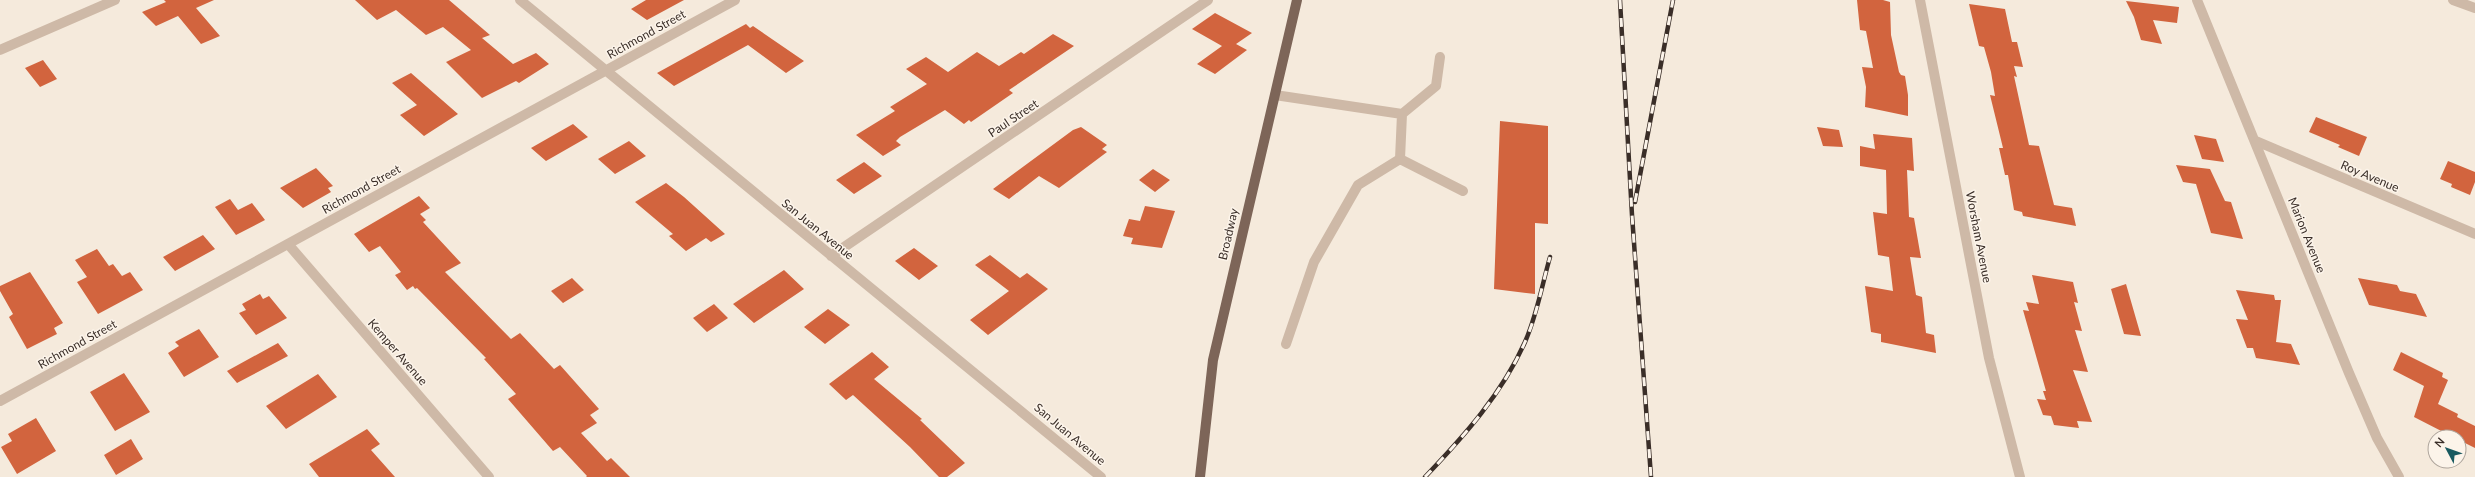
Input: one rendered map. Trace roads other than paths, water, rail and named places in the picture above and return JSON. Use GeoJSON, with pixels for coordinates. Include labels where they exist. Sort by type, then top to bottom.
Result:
{"type":"FeatureCollection","features":[{"type":"Feature","properties":{"kind":"main road","name":"Broadway"},"geometry":{"type":"LineString","coordinates":[[1200,477],[1213,360],[1297,0]]}},
{"type":"Feature","properties":{"kind":"street"},"geometry":{"type":"LineString","coordinates":[[0,50],[115,0]]}},
{"type":"Feature","properties":{"kind":"street","name":"San Juan Avenue"},"geometry":{"type":"LineString","coordinates":[[520,0],[1101,477]]}},
{"type":"Feature","properties":{"kind":"street","name":"Richmond Street"},"geometry":{"type":"LineString","coordinates":[[0,401],[735,0]]}},
{"type":"Feature","properties":{"kind":"street","name":"Paul Street"},"geometry":{"type":"LineString","coordinates":[[831,256],[1208,0]]}},
{"type":"Feature","properties":{"kind":"street","name":"Worsham Avenue"},"geometry":{"type":"LineString","coordinates":[[1920,0],[1989,358],[2020,477]]}},
{"type":"Feature","properties":{"kind":"street","name":"Marion Avenue"},"geometry":{"type":"LineString","coordinates":[[2198,0],[2349,373],[2377,438],[2399,477]]}},
{"type":"Feature","properties":{"kind":"street"},"geometry":{"type":"LineString","coordinates":[[2454,0],[2475,8]]}},
{"type":"Feature","properties":{"kind":"street"},"geometry":{"type":"LineString","coordinates":[[1275,95],[1402,114],[1436,86],[1440,57]]}},
{"type":"Feature","properties":{"kind":"street"},"geometry":{"type":"LineString","coordinates":[[1400,159],[1402,114]]}},
{"type":"Feature","properties":{"kind":"street","name":"Roy Avenue"},"geometry":{"type":"LineString","coordinates":[[2256,141],[2475,234]]}},
{"type":"Feature","properties":{"kind":"street"},"geometry":{"type":"LineString","coordinates":[[1400,159],[1463,191]]}},
{"type":"Feature","properties":{"kind":"street"},"geometry":{"type":"LineString","coordinates":[[1286,344],[1314,262],[1358,185],[1400,159]]}},
{"type":"Feature","properties":{"kind":"street","name":"Kemper Avenue"},"geometry":{"type":"LineString","coordinates":[[288,244],[489,477]]}},
{"type":"Feature","properties":{"kind":"railway"},"geometry":{"type":"LineString","coordinates":[[1620,0],[1632,215],[1651,477]]}},
{"type":"Feature","properties":{"kind":"railway"},"geometry":{"type":"LineString","coordinates":[[1635,202],[1673,0]]}},
{"type":"Feature","properties":{"kind":"railway"},"geometry":{"type":"LineString","coordinates":[[1425,477],[1481,414],[1494,397],[1516,361],[1533,321],[1550,257]]}}]}
